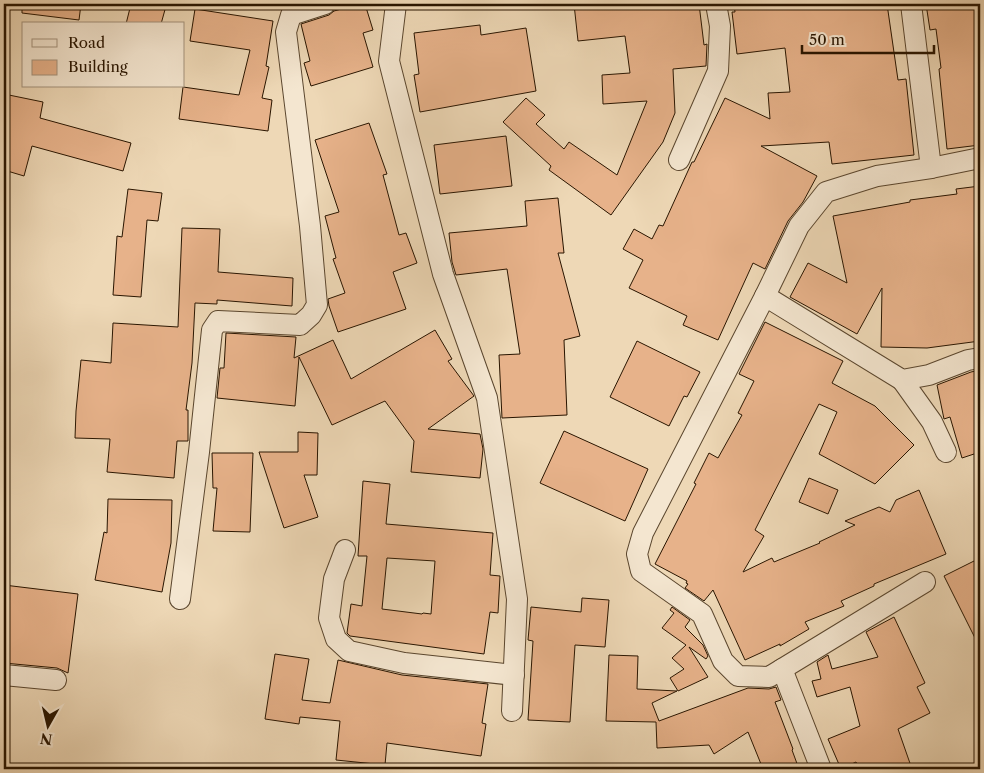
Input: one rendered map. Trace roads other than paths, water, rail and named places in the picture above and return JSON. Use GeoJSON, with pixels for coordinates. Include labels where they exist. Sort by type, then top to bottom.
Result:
{"type":"FeatureCollection","features":[{"type":"Feature","properties":{"kind":"street"},"geometry":{"type":"LineString","coordinates":[[180,599],[199,452],[212,330],[218,321],[300,325],[318,305],[286,32],[291,15],[325,4]]}},
{"type":"Feature","properties":{"kind":"street"},"geometry":{"type":"LineString","coordinates":[[396,4],[389,62],[443,274],[487,398],[518,599],[512,711]]}},
{"type":"Feature","properties":{"kind":"street"},"geometry":{"type":"LineString","coordinates":[[679,160],[718,71],[720,26],[716,4]]}},
{"type":"Feature","properties":{"kind":"street"},"geometry":{"type":"LineString","coordinates":[[911,4],[931,168]]}},
{"type":"Feature","properties":{"kind":"street"},"geometry":{"type":"LineString","coordinates":[[925,582],[769,677],[738,676],[723,661],[702,614],[641,571],[637,554],[643,533],[799,226],[826,192],[877,176],[980,158]]}},
{"type":"Feature","properties":{"kind":"street"},"geometry":{"type":"LineString","coordinates":[[765,296],[902,380],[932,422],[946,452]]}},
{"type":"Feature","properties":{"kind":"street"},"geometry":{"type":"LineString","coordinates":[[902,380],[980,358]]}},
{"type":"Feature","properties":{"kind":"street"},"geometry":{"type":"LineString","coordinates":[[345,550],[334,579],[329,618],[336,639],[349,651],[404,663],[514,675]]}},
{"type":"Feature","properties":{"kind":"street"},"geometry":{"type":"LineString","coordinates":[[782,669],[821,769]]}},
{"type":"Feature","properties":{"kind":"street"},"geometry":{"type":"LineString","coordinates":[[4,675],[56,680]]}}]}
